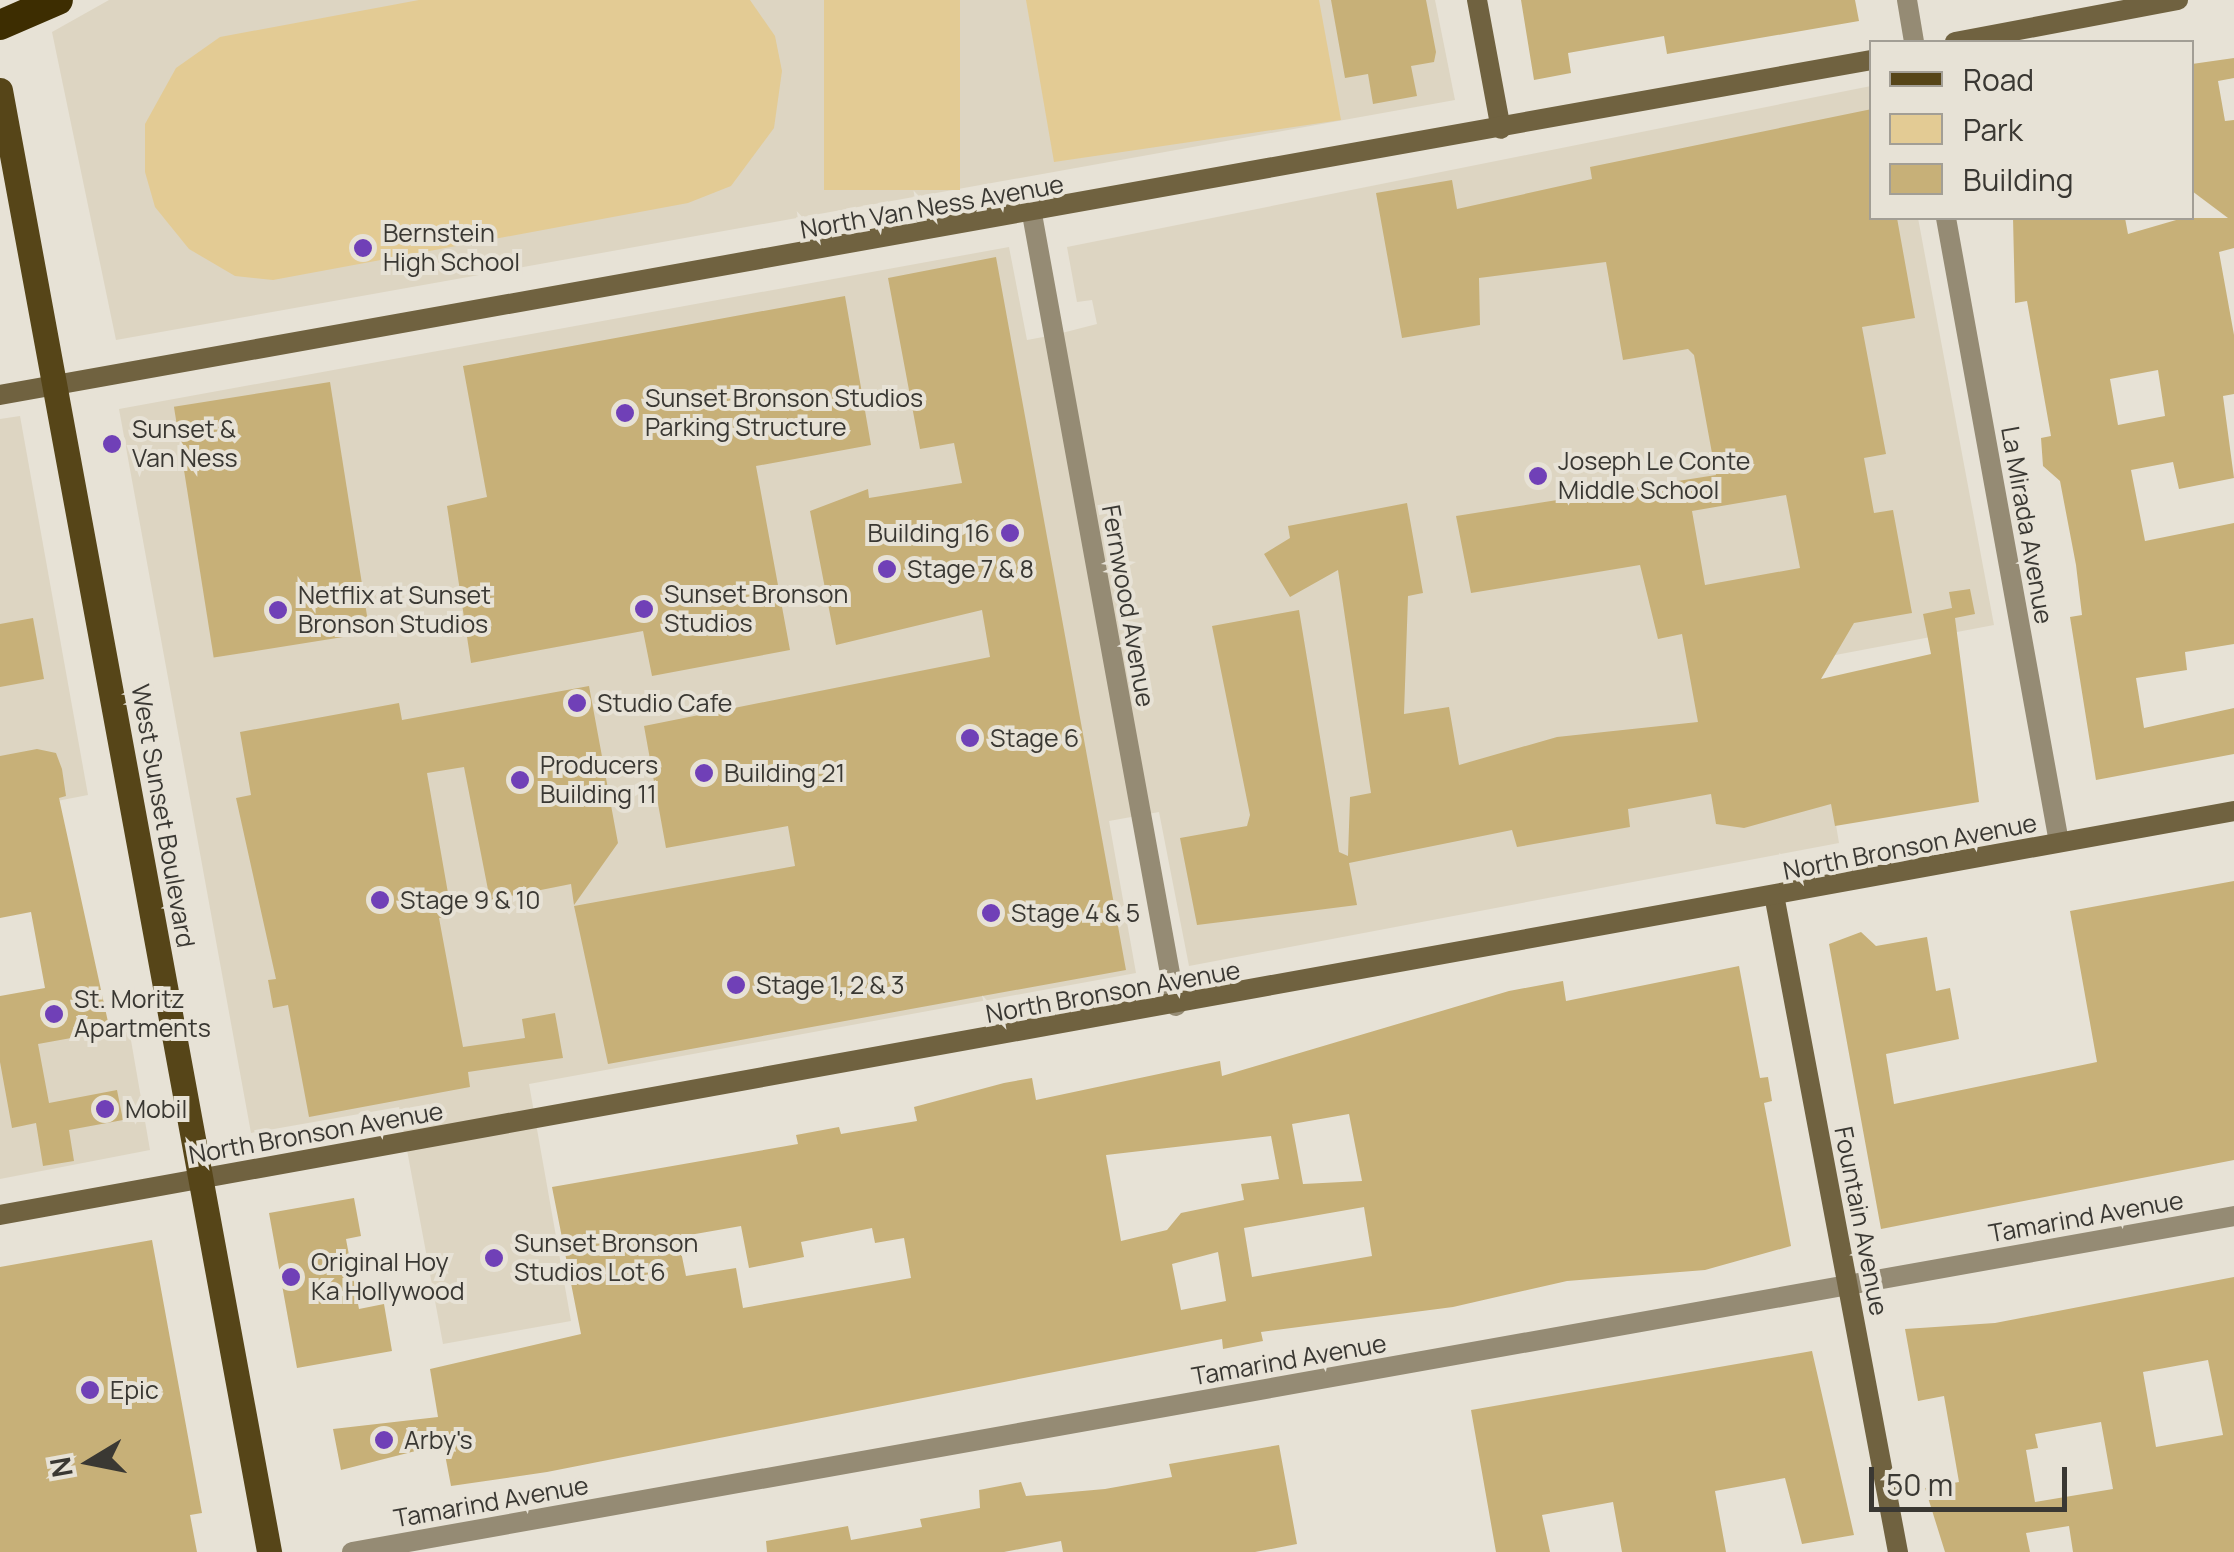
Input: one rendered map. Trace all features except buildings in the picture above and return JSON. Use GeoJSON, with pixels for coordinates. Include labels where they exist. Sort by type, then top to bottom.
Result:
{"type":"FeatureCollection","features":[{"type":"Feature","properties":{"kind":"highway"},"geometry":{"type":"LineString","coordinates":[[0,25],[58,0]]}},
{"type":"Feature","properties":{"kind":"main road","name":"West Sunset Boulevard"},"geometry":{"type":"LineString","coordinates":[[0,90],[269,1552]]}},
{"type":"Feature","properties":{"kind":"street"},"geometry":{"type":"LineString","coordinates":[[1477,0],[1502,128]]}},
{"type":"Feature","properties":{"kind":"street"},"geometry":{"type":"LineString","coordinates":[[1907,0],[1914,40]]}},
{"type":"Feature","properties":{"kind":"street"},"geometry":{"type":"LineString","coordinates":[[1966,40],[2178,0]]}},
{"type":"Feature","properties":{"kind":"street","name":"North Van Ness Avenue"},"geometry":{"type":"LineString","coordinates":[[0,395],[1032,214],[1869,61]]}},
{"type":"Feature","properties":{"kind":"street","name":"Fernwood Avenue"},"geometry":{"type":"LineString","coordinates":[[1032,214],[1176,1006]]}},
{"type":"Feature","properties":{"kind":"street","name":"La Mirada Avenue"},"geometry":{"type":"LineString","coordinates":[[1946,220],[2059,842]]}},
{"type":"Feature","properties":{"kind":"street","name":"North Bronson Avenue"},"geometry":{"type":"LineString","coordinates":[[0,1215],[1775,900],[2234,811]]}},
{"type":"Feature","properties":{"kind":"street","name":"Fountain Avenue"},"geometry":{"type":"LineString","coordinates":[[1775,900],[1898,1552]]}},
{"type":"Feature","properties":{"kind":"street","name":"Tamarind Avenue"},"geometry":{"type":"LineString","coordinates":[[352,1552],[2234,1216]]}},
{"type":"Feature","properties":{"kind":"shaded area","name":"Bernstein High School"},"geometry":{"type":"Polygon","coordinates":[[[109,0],[1435,0],[1455,100],[116,340],[52,32],[109,0]]]}},
{"type":"Feature","properties":{"kind":"shaded area"},"geometry":{"type":"Polygon","coordinates":[[[1869,86],[1869,220],[1918,220],[1994,625],[1809,660],[1839,843],[1189,966],[1159,812],[1109,821],[1136,973],[529,1084],[571,1321],[443,1344],[399,1107],[251,1133],[119,409],[1009,247],[1027,340],[1097,324],[1092,300],[1077,302],[1067,247],[1869,86]]]}},
{"type":"Feature","properties":{"kind":"shaded area"},"geometry":{"type":"Polygon","coordinates":[[[20,416],[88,795],[0,812],[0,419],[20,416]]]}},
{"type":"Feature","properties":{"kind":"shaded area"},"geometry":{"type":"Polygon","coordinates":[[[128,1023],[150,1150],[0,1179],[0,1047],[128,1023]]]}},
{"type":"Feature","properties":{"kind":"green space"},"geometry":{"type":"Polygon","coordinates":[[[419,0],[750,0],[775,36],[782,71],[774,128],[731,186],[688,203],[273,280],[235,276],[189,249],[155,207],[145,172],[145,124],[176,68],[220,37],[419,0]]]}},
{"type":"Feature","properties":{"kind":"green space"},"geometry":{"type":"Polygon","coordinates":[[[824,0],[960,0],[960,190],[824,190],[824,0]]]}},
{"type":"Feature","properties":{"kind":"green space"},"geometry":{"type":"Polygon","coordinates":[[[1026,0],[1319,0],[1341,120],[1054,162],[1026,0]]]}},
{"type":"Feature","properties":{"kind":"place","name":"Bernstein High School"},"geometry":{"type":"Point","coordinates":[363,248]}},
{"type":"Feature","properties":{"kind":"place","name":"Sunset Bronson Studios Parking Structure"},"geometry":{"type":"Point","coordinates":[625,413]}},
{"type":"Feature","properties":{"kind":"place","name":"Sunset & Van Ness"},"geometry":{"type":"Point","coordinates":[112,444]}},
{"type":"Feature","properties":{"kind":"place","name":"Joseph Le Conte Middle School"},"geometry":{"type":"Point","coordinates":[1538,476]}},
{"type":"Feature","properties":{"kind":"place","name":"Building 16"},"geometry":{"type":"Point","coordinates":[1010,533]}},
{"type":"Feature","properties":{"kind":"place","name":"Stage 7 & 8"},"geometry":{"type":"Point","coordinates":[887,569]}},
{"type":"Feature","properties":{"kind":"place","name":"Sunset Bronson Studios"},"geometry":{"type":"Point","coordinates":[644,609]}},
{"type":"Feature","properties":{"kind":"place","name":"Netflix at Sunset Bronson Studios"},"geometry":{"type":"Point","coordinates":[278,610]}},
{"type":"Feature","properties":{"kind":"place","name":"Studio Cafe"},"geometry":{"type":"Point","coordinates":[577,703]}},
{"type":"Feature","properties":{"kind":"place","name":"Stage 6"},"geometry":{"type":"Point","coordinates":[970,738]}},
{"type":"Feature","properties":{"kind":"place","name":"Building 21"},"geometry":{"type":"Point","coordinates":[704,773]}},
{"type":"Feature","properties":{"kind":"place","name":"Producers Building 11"},"geometry":{"type":"Point","coordinates":[520,780]}},
{"type":"Feature","properties":{"kind":"place","name":"Stage 9 & 10"},"geometry":{"type":"Point","coordinates":[380,900]}},
{"type":"Feature","properties":{"kind":"place","name":"Stage 4 & 5"},"geometry":{"type":"Point","coordinates":[991,913]}},
{"type":"Feature","properties":{"kind":"place","name":"Stage 1, 2 & 3"},"geometry":{"type":"Point","coordinates":[736,985]}},
{"type":"Feature","properties":{"kind":"place","name":"St. Moritz Apartments"},"geometry":{"type":"Point","coordinates":[54,1014]}},
{"type":"Feature","properties":{"kind":"place","name":"Mobil"},"geometry":{"type":"Point","coordinates":[105,1109]}},
{"type":"Feature","properties":{"kind":"place","name":"Sunset Bronson Studios Lot 6"},"geometry":{"type":"Point","coordinates":[494,1258]}},
{"type":"Feature","properties":{"kind":"place","name":"Original Hoy Ka Hollywood"},"geometry":{"type":"Point","coordinates":[291,1277]}},
{"type":"Feature","properties":{"kind":"place","name":"Epic"},"geometry":{"type":"Point","coordinates":[90,1390]}},
{"type":"Feature","properties":{"kind":"place","name":"Arby's"},"geometry":{"type":"Point","coordinates":[384,1440]}}]}
